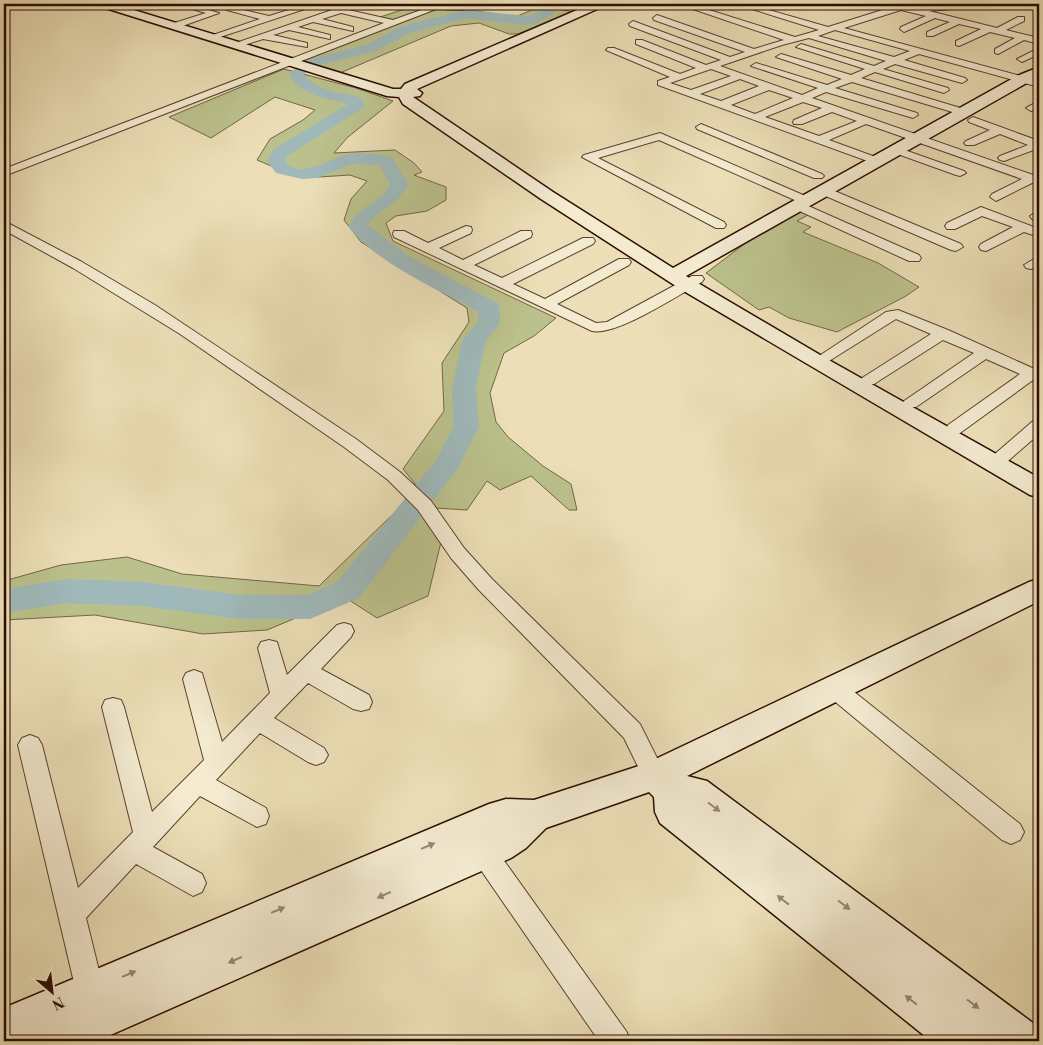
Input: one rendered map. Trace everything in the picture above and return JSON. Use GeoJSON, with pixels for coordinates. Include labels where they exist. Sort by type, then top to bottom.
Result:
{"type":"FeatureCollection","features":[{"type":"Feature","properties":{"kind":"street"},"geometry":{"type":"LineString","coordinates":[[103,4],[326,74],[392,93],[409,93]]}},
{"type":"Feature","properties":{"kind":"street"},"geometry":{"type":"LineString","coordinates":[[116,8],[128,4]]}},
{"type":"Feature","properties":{"kind":"street"},"geometry":{"type":"LineString","coordinates":[[179,4],[248,26],[274,32]]}},
{"type":"Feature","properties":{"kind":"street"},"geometry":{"type":"LineString","coordinates":[[174,26],[222,18],[230,8],[246,4]]}},
{"type":"Feature","properties":{"kind":"street"},"geometry":{"type":"LineString","coordinates":[[211,38],[317,4],[393,23]]}},
{"type":"Feature","properties":{"kind":"street"},"geometry":{"type":"LineString","coordinates":[[4,173],[444,4]]}},
{"type":"Feature","properties":{"kind":"street"},"geometry":{"type":"LineString","coordinates":[[613,4],[581,8],[410,87],[408,101],[532,187],[824,358],[910,404],[1039,478]]}},
{"type":"Feature","properties":{"kind":"street"},"geometry":{"type":"LineString","coordinates":[[682,4],[761,29],[798,44],[874,69],[944,90]]}},
{"type":"Feature","properties":{"kind":"street"},"geometry":{"type":"LineString","coordinates":[[717,4],[681,12],[776,45]]}},
{"type":"Feature","properties":{"kind":"street"},"geometry":{"type":"LineString","coordinates":[[762,4],[774,7],[783,5]]}},
{"type":"Feature","properties":{"kind":"street"},"geometry":{"type":"LineString","coordinates":[[888,4],[1037,39]]}},
{"type":"Feature","properties":{"kind":"street"},"geometry":{"type":"LineString","coordinates":[[922,9],[951,7],[960,4]]}},
{"type":"Feature","properties":{"kind":"street"},"geometry":{"type":"LineString","coordinates":[[711,13],[736,6],[768,12],[794,20],[854,33],[1039,84]]}},
{"type":"Feature","properties":{"kind":"street"},"geometry":{"type":"LineString","coordinates":[[877,161],[661,83],[776,45],[798,44],[810,36],[901,7]]}},
{"type":"Feature","properties":{"kind":"street"},"geometry":{"type":"LineString","coordinates":[[230,8],[270,19]]}},
{"type":"Feature","properties":{"kind":"street"},"geometry":{"type":"LineString","coordinates":[[235,45],[342,10]]}},
{"type":"Feature","properties":{"kind":"street"},"geometry":{"type":"LineString","coordinates":[[735,21],[768,12]]}},
{"type":"Feature","properties":{"kind":"street"},"geometry":{"type":"LineString","coordinates":[[673,14],[629,25],[730,60]]}},
{"type":"Feature","properties":{"kind":"street"},"geometry":{"type":"LineString","coordinates":[[884,41],[934,15]]}},
{"type":"Feature","properties":{"kind":"street"},"geometry":{"type":"LineString","coordinates":[[930,34],[980,17]]}},
{"type":"Feature","properties":{"kind":"street"},"geometry":{"type":"LineString","coordinates":[[657,18],[754,52]]}},
{"type":"Feature","properties":{"kind":"street"},"geometry":{"type":"LineString","coordinates":[[959,43],[1021,19]]}},
{"type":"Feature","properties":{"kind":"street"},"geometry":{"type":"LineString","coordinates":[[311,20],[350,29]]}},
{"type":"Feature","properties":{"kind":"street"},"geometry":{"type":"LineString","coordinates":[[761,29],[794,20]]}},
{"type":"Feature","properties":{"kind":"street"},"geometry":{"type":"LineString","coordinates":[[287,28],[327,37]]}},
{"type":"Feature","properties":{"kind":"street"},"geometry":{"type":"LineString","coordinates":[[854,33],[869,28]]}},
{"type":"Feature","properties":{"kind":"street"},"geometry":{"type":"LineString","coordinates":[[263,36],[304,46]]}},
{"type":"Feature","properties":{"kind":"street"},"geometry":{"type":"LineString","coordinates":[[810,36],[962,80]]}},
{"type":"Feature","properties":{"kind":"street"},"geometry":{"type":"LineString","coordinates":[[982,68],[1023,37]]}},
{"type":"Feature","properties":{"kind":"street"},"geometry":{"type":"LineString","coordinates":[[639,42],[917,137],[1036,180]]}},
{"type":"Feature","properties":{"kind":"street"},"geometry":{"type":"LineString","coordinates":[[756,117],[932,45]]}},
{"type":"Feature","properties":{"kind":"street"},"geometry":{"type":"LineString","coordinates":[[947,58],[970,49]]}},
{"type":"Feature","properties":{"kind":"street"},"geometry":{"type":"LineString","coordinates":[[611,50],[680,77]]}},
{"type":"Feature","properties":{"kind":"street"},"geometry":{"type":"LineString","coordinates":[[1022,59],[1039,51]]}},
{"type":"Feature","properties":{"kind":"street"},"geometry":{"type":"LineString","coordinates":[[781,58],[968,116],[1039,144]]}},
{"type":"Feature","properties":{"kind":"street"},"geometry":{"type":"LineString","coordinates":[[756,66],[913,115]]}},
{"type":"Feature","properties":{"kind":"street"},"geometry":{"type":"LineString","coordinates":[[399,234],[592,327],[605,327],[802,203],[917,137],[968,116],[1022,79],[1039,71]]}},
{"type":"Feature","properties":{"kind":"street"},"geometry":{"type":"LineString","coordinates":[[690,94],[740,76]]}},
{"type":"Feature","properties":{"kind":"street"},"geometry":{"type":"LineString","coordinates":[[721,105],[770,86]]}},
{"type":"Feature","properties":{"kind":"street"},"geometry":{"type":"LineString","coordinates":[[798,122],[832,108]]}},
{"type":"Feature","properties":{"kind":"street"},"geometry":{"type":"LineString","coordinates":[[819,140],[867,120]]}},
{"type":"Feature","properties":{"kind":"street"},"geometry":{"type":"LineString","coordinates":[[733,141],[772,123]]}},
{"type":"Feature","properties":{"kind":"street"},"geometry":{"type":"LineString","coordinates":[[701,126],[818,176]]}},
{"type":"Feature","properties":{"kind":"street"},"geometry":{"type":"LineString","coordinates":[[970,143],[1000,130]]}},
{"type":"Feature","properties":{"kind":"street"},"geometry":{"type":"LineString","coordinates":[[720,225],[588,157],[660,136],[914,258]]}},
{"type":"Feature","properties":{"kind":"street"},"geometry":{"type":"LineString","coordinates":[[1004,158],[1039,144]]}},
{"type":"Feature","properties":{"kind":"street"},"geometry":{"type":"LineString","coordinates":[[896,150],[960,173]]}},
{"type":"Feature","properties":{"kind":"street"},"geometry":{"type":"LineString","coordinates":[[996,197],[1036,180]]}},
{"type":"Feature","properties":{"kind":"street"},"geometry":{"type":"LineString","coordinates":[[825,191],[956,247]]}},
{"type":"Feature","properties":{"kind":"street"},"geometry":{"type":"LineString","coordinates":[[951,226],[981,211],[1039,233]]}},
{"type":"Feature","properties":{"kind":"street"},"geometry":{"type":"LineString","coordinates":[[4,225],[102,280],[177,327],[301,410],[410,490],[430,510],[465,562],[517,617],[632,731],[662,783],[672,812],[963,1041]]}},
{"type":"Feature","properties":{"kind":"street"},"geometry":{"type":"LineString","coordinates":[[986,248],[1023,227]]}},
{"type":"Feature","properties":{"kind":"street"},"geometry":{"type":"LineString","coordinates":[[428,248],[466,230]]}},
{"type":"Feature","properties":{"kind":"street"},"geometry":{"type":"LineString","coordinates":[[463,265],[526,234]]}},
{"type":"Feature","properties":{"kind":"street"},"geometry":{"type":"LineString","coordinates":[[502,284],[588,241]]}},
{"type":"Feature","properties":{"kind":"street"},"geometry":{"type":"LineString","coordinates":[[544,305],[624,262]]}},
{"type":"Feature","properties":{"kind":"street"},"geometry":{"type":"LineString","coordinates":[[685,277],[824,366],[1039,489]]}},
{"type":"Feature","properties":{"kind":"street"},"geometry":{"type":"LineString","coordinates":[[824,358],[894,314],[904,315],[1035,376]]}},
{"type":"Feature","properties":{"kind":"street"},"geometry":{"type":"LineString","coordinates":[[868,381],[943,333]]}},
{"type":"Feature","properties":{"kind":"street"},"geometry":{"type":"LineString","coordinates":[[910,404],[986,352]]}},
{"type":"Feature","properties":{"kind":"street"},"geometry":{"type":"LineString","coordinates":[[954,429],[1035,376]]}},
{"type":"Feature","properties":{"kind":"street"},"geometry":{"type":"LineString","coordinates":[[1002,457],[1039,425]]}},
{"type":"Feature","properties":{"kind":"street"},"geometry":{"type":"LineString","coordinates":[[4,1028],[489,820],[506,815],[534,816],[662,783],[835,689],[1039,589]]}},
{"type":"Feature","properties":{"kind":"street"},"geometry":{"type":"LineString","coordinates":[[71,914],[344,631]]}},
{"type":"Feature","properties":{"kind":"street"},"geometry":{"type":"LineString","coordinates":[[269,648],[282,695]]}},
{"type":"Feature","properties":{"kind":"street"},"geometry":{"type":"LineString","coordinates":[[305,670],[361,702]]}},
{"type":"Feature","properties":{"kind":"street"},"geometry":{"type":"LineString","coordinates":[[194,678],[216,763]]}},
{"type":"Feature","properties":{"kind":"street"},"geometry":{"type":"LineString","coordinates":[[835,689],[1010,832]]}},
{"type":"Feature","properties":{"kind":"street"},"geometry":{"type":"LineString","coordinates":[[113,707],[139,842],[193,883]]}},
{"type":"Feature","properties":{"kind":"street"},"geometry":{"type":"LineString","coordinates":[[257,720],[316,755]]}},
{"type":"Feature","properties":{"kind":"street"},"geometry":{"type":"LineString","coordinates":[[30,745],[90,991]]}},
{"type":"Feature","properties":{"kind":"street"},"geometry":{"type":"LineString","coordinates":[[198,782],[257,816]]}},
{"type":"Feature","properties":{"kind":"street"},"geometry":{"type":"LineString","coordinates":[[662,783],[695,792],[1022,1041]]}},
{"type":"Feature","properties":{"kind":"street"},"geometry":{"type":"LineString","coordinates":[[68,1038],[483,852],[514,836],[534,816]]}},
{"type":"Feature","properties":{"kind":"street"},"geometry":{"type":"LineString","coordinates":[[483,852],[616,1041]]}},
{"type":"Feature","properties":{"kind":"green space"},"geometry":{"type":"Polygon","coordinates":[[[420,4],[461,4],[446,10],[477,11],[515,17],[541,6],[569,11],[568,14],[518,34],[509,34],[479,23],[451,26],[340,73],[300,61],[401,21],[380,17],[420,4]]]}},
{"type":"Feature","properties":{"kind":"green space"},"geometry":{"type":"Polygon","coordinates":[[[284,69],[356,88],[393,101],[348,137],[334,153],[395,150],[414,163],[422,172],[414,175],[446,187],[446,200],[427,211],[396,216],[386,223],[393,241],[556,318],[534,336],[504,353],[490,393],[496,422],[508,437],[543,466],[571,484],[577,510],[569,510],[531,476],[500,490],[487,481],[467,510],[435,508],[403,469],[444,411],[442,363],[469,322],[467,308],[361,242],[344,220],[351,199],[367,181],[350,175],[295,176],[257,160],[270,139],[303,120],[315,110],[275,97],[211,138],[169,117],[284,69]]]}},
{"type":"Feature","properties":{"kind":"green space"},"geometry":{"type":"Polygon","coordinates":[[[797,210],[808,215],[797,221],[811,227],[803,232],[878,263],[919,287],[906,296],[837,332],[789,318],[769,307],[759,310],[706,273],[755,236],[797,210]]]}},
{"type":"Feature","properties":{"kind":"green space"},"geometry":{"type":"Polygon","coordinates":[[[394,513],[421,514],[441,542],[428,596],[377,618],[349,600],[334,602],[267,630],[203,634],[95,615],[4,620],[4,581],[61,565],[127,557],[182,574],[319,586],[394,513]]]}},
{"type":"Feature","properties":{"kind":"waterway"},"geometry":{"type":"LineString","coordinates":[[4,601],[67,591],[143,594],[240,607],[310,607],[348,590],[449,462],[466,427],[464,388],[474,341],[489,323],[489,308],[403,262],[358,226],[367,215],[390,198],[399,185],[386,161],[364,158],[349,159],[317,173],[302,174],[282,169],[276,161],[280,153],[357,105],[354,100],[316,91],[300,81],[296,73],[315,62],[371,48],[405,30],[437,21],[467,14],[523,21],[532,20],[563,4]]}}]}
